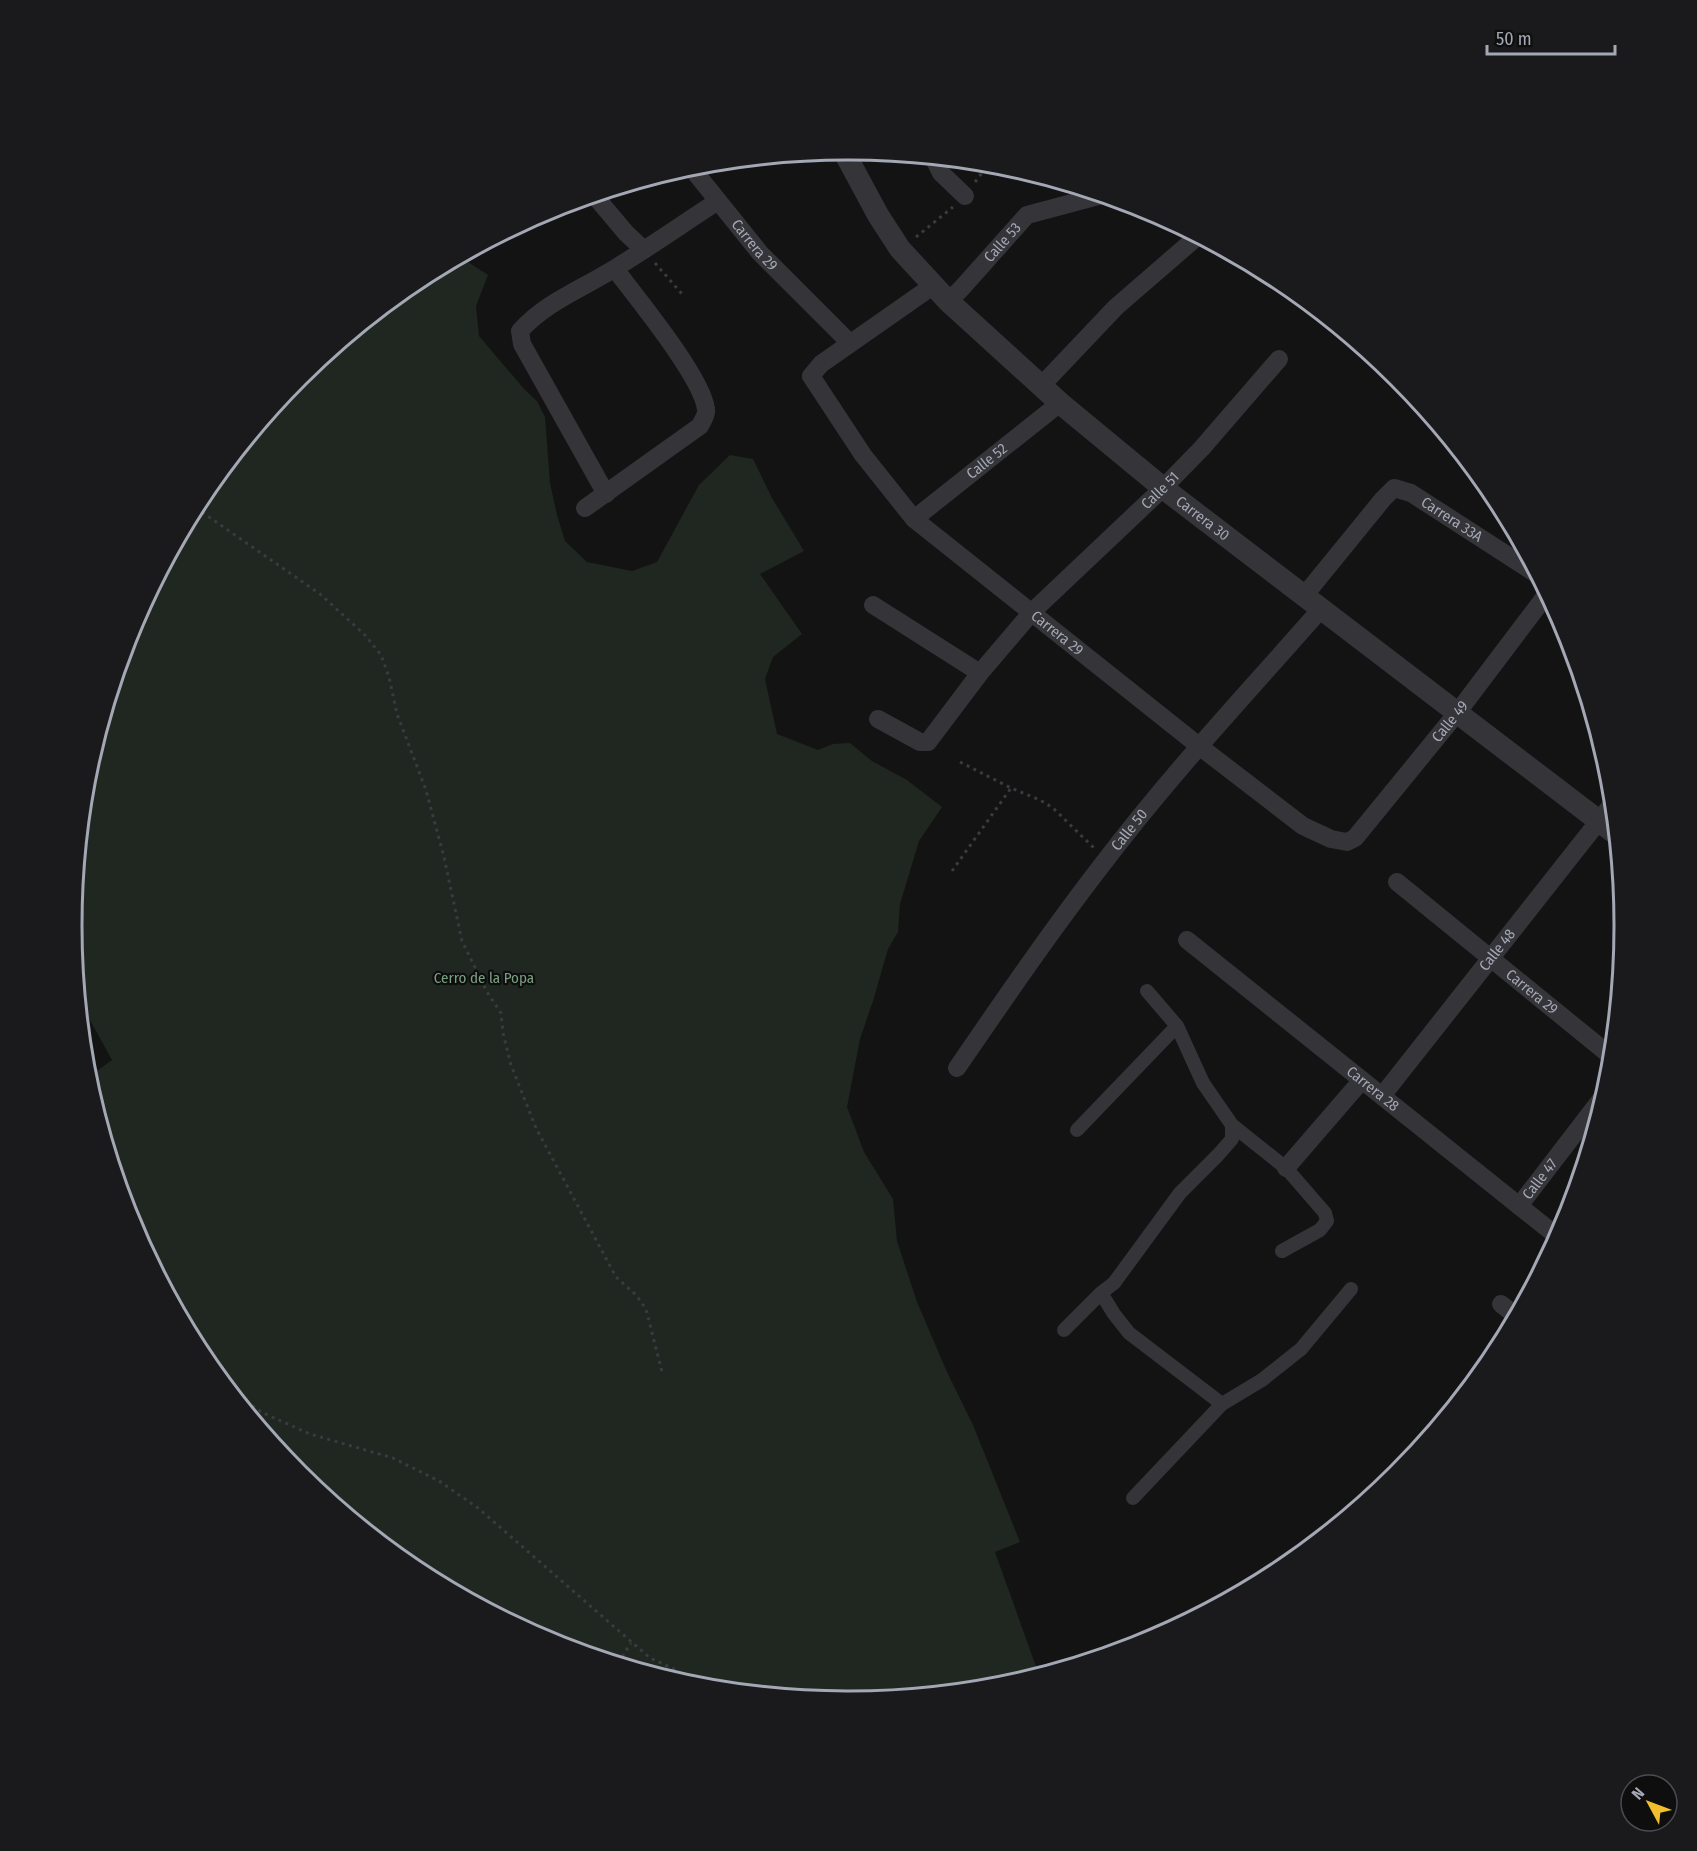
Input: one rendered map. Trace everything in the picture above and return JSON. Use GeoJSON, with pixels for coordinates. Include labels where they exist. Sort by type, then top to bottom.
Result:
{"type":"FeatureCollection","features":[{"type":"Feature","properties":{"kind":"street","name":"Carrera 30"},"geometry":{"type":"LineString","coordinates":[[848,159],[900,249],[941,293],[1060,403],[1163,488],[1607,827]]}},
{"type":"Feature","properties":{"kind":"street"},"geometry":{"type":"LineString","coordinates":[[937,165],[941,173],[965,196]]}},
{"type":"Feature","properties":{"kind":"street","name":"Carrera 29"},"geometry":{"type":"LineString","coordinates":[[697,175],[760,253],[850,343]]}},
{"type":"Feature","properties":{"kind":"street","name":"Calle 53"},"geometry":{"type":"LineString","coordinates":[[812,376],[821,364],[850,343],[941,293],[960,290],[1027,215],[1089,198]]}},
{"type":"Feature","properties":{"kind":"street"},"geometry":{"type":"LineString","coordinates":[[599,201],[644,250]]}},
{"type":"Feature","properties":{"kind":"street"},"geometry":{"type":"LineString","coordinates":[[606,494],[522,344],[520,331],[531,318],[569,293],[615,269],[718,201]]}},
{"type":"Feature","properties":{"kind":"street"},"geometry":{"type":"LineString","coordinates":[[1041,386],[1116,307],[1192,241]]}},
{"type":"Feature","properties":{"kind":"street"},"geometry":{"type":"LineString","coordinates":[[585,508],[700,426],[706,412],[703,394],[676,352],[615,269]]}},
{"type":"Feature","properties":{"kind":"street","name":"Calle 51"},"geometry":{"type":"LineString","coordinates":[[878,719],[920,742],[928,742],[980,673],[1032,612],[1163,488],[1202,448],[1279,359]]}},
{"type":"Feature","properties":{"kind":"street","name":"Carrera 29"},"geometry":{"type":"LineString","coordinates":[[812,376],[863,455],[915,519],[1199,747],[1303,826],[1331,839],[1347,842]]}},
{"type":"Feature","properties":{"kind":"street","name":"Calle 52"},"geometry":{"type":"LineString","coordinates":[[915,519],[1060,403]]}},
{"type":"Feature","properties":{"kind":"street","name":"Carrera 33A"},"geometry":{"type":"LineString","coordinates":[[1394,488],[1411,493],[1525,567]]}},
{"type":"Feature","properties":{"kind":"street","name":"Calle 50"},"geometry":{"type":"LineString","coordinates":[[957,1068],[1046,939],[1106,859],[1199,747],[1313,602],[1383,499],[1394,488]]}},
{"type":"Feature","properties":{"kind":"street","name":"Calle 49"},"geometry":{"type":"LineString","coordinates":[[1347,842],[1354,838],[1457,712],[1542,601]]}},
{"type":"Feature","properties":{"kind":"street"},"geometry":{"type":"LineString","coordinates":[[873,605],[980,673]]}},
{"type":"Feature","properties":{"kind":"street","name":"Calle 48"},"geometry":{"type":"LineString","coordinates":[[1382,1096],[1490,959],[1607,827]]}},
{"type":"Feature","properties":{"kind":"street","name":"Carrera 29"},"geometry":{"type":"LineString","coordinates":[[1397,882],[1604,1051]]}},
{"type":"Feature","properties":{"kind":"street","name":"Carrera 28"},"geometry":{"type":"LineString","coordinates":[[1187,940],[1551,1231]]}},
{"type":"Feature","properties":{"kind":"street"},"geometry":{"type":"LineString","coordinates":[[1147,991],[1177,1026],[1203,1083],[1232,1125],[1286,1168],[1326,1213],[1327,1221],[1320,1230],[1282,1251]]}},
{"type":"Feature","properties":{"kind":"street"},"geometry":{"type":"LineString","coordinates":[[1077,1130],[1177,1026]]}},
{"type":"Feature","properties":{"kind":"street"},"geometry":{"type":"LineString","coordinates":[[1286,1168],[1362,1080]]}},
{"type":"Feature","properties":{"kind":"street","name":"Calle 47"},"geometry":{"type":"LineString","coordinates":[[1518,1206],[1591,1112]]}},
{"type":"Feature","properties":{"kind":"street"},"geometry":{"type":"LineString","coordinates":[[1064,1330],[1114,1283],[1180,1193],[1232,1138],[1232,1125]]}},
{"type":"Feature","properties":{"kind":"street"},"geometry":{"type":"LineString","coordinates":[[1133,1498],[1222,1404],[1262,1380],[1301,1349],[1351,1289]]}},
{"type":"Feature","properties":{"kind":"street"},"geometry":{"type":"LineString","coordinates":[[1101,1293],[1129,1333],[1222,1404]]}},
{"type":"Feature","properties":{"kind":"street"},"geometry":{"type":"LineString","coordinates":[[1501,1304],[1510,1312]]}},
{"type":"Feature","properties":{"kind":"path"},"geometry":{"type":"LineString","coordinates":[[900,249],[965,196],[982,171]]}},
{"type":"Feature","properties":{"kind":"path"},"geometry":{"type":"LineString","coordinates":[[644,250],[682,294]]}},
{"type":"Feature","properties":{"kind":"path"},"geometry":{"type":"LineString","coordinates":[[204,513],[320,594],[365,635],[381,655],[389,677],[397,714],[426,790],[444,857],[462,941],[487,992],[501,1013],[503,1033],[511,1065],[536,1128],[616,1277],[636,1295],[646,1309],[662,1372]]}},
{"type":"Feature","properties":{"kind":"path"},"geometry":{"type":"LineString","coordinates":[[960,762],[1053,808],[1106,859]]}},
{"type":"Feature","properties":{"kind":"path"},"geometry":{"type":"LineString","coordinates":[[952,871],[1011,788]]}},
{"type":"Feature","properties":{"kind":"path"},"geometry":{"type":"LineString","coordinates":[[252,1406],[261,1412],[310,1434],[393,1458],[439,1481],[478,1508],[631,1643],[650,1658],[676,1671]]}},
{"type":"Feature","properties":{"kind":"path"},"geometry":{"type":"LineString","coordinates":[[622,1657],[631,1643]]}},
{"type":"Feature","properties":{"kind":"green space","name":"Cerro de la Popa"},"geometry":{"type":"Polygon","coordinates":[[[468,262],[488,275],[476,306],[479,336],[537,401],[545,417],[550,483],[565,541],[587,562],[632,571],[657,562],[699,485],[730,455],[753,459],[772,498],[804,551],[760,574],[802,634],[773,657],[765,679],[777,734],[818,750],[833,744],[850,743],[872,761],[907,780],[942,807],[919,841],[900,904],[898,932],[888,949],[860,1039],[847,1107],[864,1152],[893,1199],[897,1241],[917,1302],[973,1425],[1020,1542],[995,1552],[1036,1668],[998,1677],[899,1690],[798,1690],[749,1685],[699,1677],[602,1651],[510,1613],[465,1589],[382,1533],[343,1501],[273,1431],[241,1392],[185,1308],[161,1264],[141,1219],[123,1172],[97,1075],[96,1071],[112,1060],[88,1017],[82,925],[84,875],[97,776],[123,679],[161,587],[185,542],[241,459],[273,420],[343,350],[382,318],[468,262]]]}}]}
